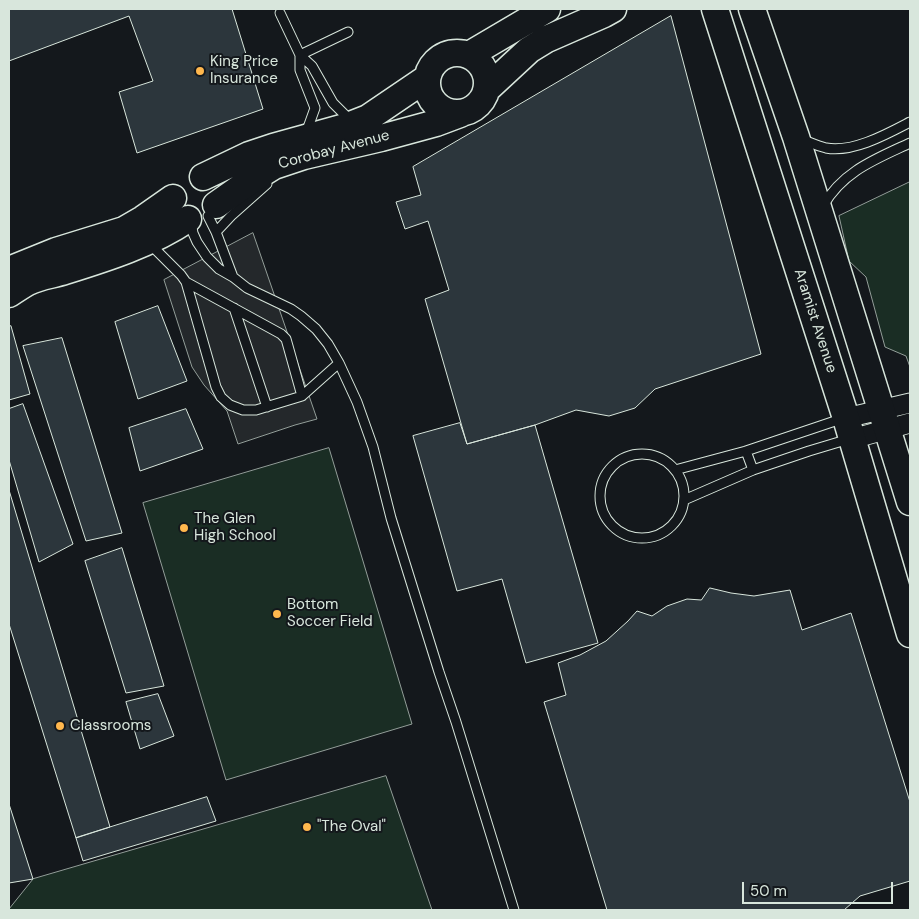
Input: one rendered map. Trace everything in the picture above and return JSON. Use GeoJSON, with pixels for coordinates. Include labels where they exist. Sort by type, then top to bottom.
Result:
{"type":"FeatureCollection","features":[{"type":"Feature","properties":{"kind":"street"},"geometry":{"type":"LineString","coordinates":[[488,88],[487,74],[480,62],[469,55],[547,9]]}},
{"type":"Feature","properties":{"kind":"street","name":"Corobay Avenue"},"geometry":{"type":"LineString","coordinates":[[9,294],[31,281],[114,255],[204,219],[274,166],[436,123],[473,110],[483,100],[488,88],[528,50],[547,39],[613,9]]}},
{"type":"Feature","properties":{"kind":"street","name":"Aramist Avenue"},"geometry":{"type":"LineString","coordinates":[[715,9],[849,428],[910,634]]}},
{"type":"Feature","properties":{"kind":"street"},"geometry":{"type":"LineString","coordinates":[[752,9],[820,212],[893,420],[910,502]]}},
{"type":"Feature","properties":{"kind":"street","name":"Corobay Avenue"},"geometry":{"type":"LineString","coordinates":[[290,161],[354,124],[368,118],[427,78],[433,65],[442,56],[456,52],[469,55]]}},
{"type":"Feature","properties":{"kind":"street"},"geometry":{"type":"LineString","coordinates":[[427,78],[428,91],[435,103],[446,111],[460,114]]}},
{"type":"Feature","properties":{"kind":"street","name":"Corobay Avenue"},"geometry":{"type":"LineString","coordinates":[[9,270],[56,251],[124,230],[173,198],[176,186],[185,178],[202,178],[273,147],[290,161]]}},
{"type":"Feature","properties":{"kind":"street"},"geometry":{"type":"LineString","coordinates":[[173,198],[177,211],[182,216],[204,219],[217,196],[215,188],[210,182],[202,178]]}},
{"type":"Feature","properties":{"kind":"street"},"geometry":{"type":"LineString","coordinates":[[849,428],[893,420],[910,402]]}},
{"type":"Feature","properties":{"kind":"lane"},"geometry":{"type":"LineString","coordinates":[[280,13],[300,55],[312,66],[333,104],[354,124]]}},
{"type":"Feature","properties":{"kind":"lane"},"geometry":{"type":"LineString","coordinates":[[300,55],[348,32]]}},
{"type":"Feature","properties":{"kind":"lane"},"geometry":{"type":"LineString","coordinates":[[290,161],[315,108],[300,70],[300,55]]}},
{"type":"Feature","properties":{"kind":"lane"},"geometry":{"type":"LineString","coordinates":[[796,137],[826,148],[846,149],[856,147],[910,122]]}},
{"type":"Feature","properties":{"kind":"lane"},"geometry":{"type":"LineString","coordinates":[[820,212],[834,190],[853,172],[910,143]]}},
{"type":"Feature","properties":{"kind":"lane"},"geometry":{"type":"LineString","coordinates":[[233,277],[204,219],[193,233],[207,257],[219,269],[247,288],[291,310],[316,329],[339,363],[357,402],[373,447],[405,565],[514,910]]}},
{"type":"Feature","properties":{"kind":"lane"},"geometry":{"type":"LineString","coordinates":[[147,241],[186,282],[216,387],[221,397],[230,405],[243,410],[256,410],[302,396],[339,363]]}},
{"type":"Feature","properties":{"kind":"lane"},"geometry":{"type":"LineString","coordinates":[[186,282],[281,334],[286,339],[302,396]]}},
{"type":"Feature","properties":{"kind":"lane"},"geometry":{"type":"LineString","coordinates":[[234,308],[267,407]]}},
{"type":"Feature","properties":{"kind":"lane"},"geometry":{"type":"LineString","coordinates":[[675,470],[746,451],[849,428]]}},
{"type":"Feature","properties":{"kind":"lane"},"geometry":{"type":"LineString","coordinates":[[684,500],[753,470],[809,451],[849,428]]}},
{"type":"Feature","properties":{"kind":"lane"},"geometry":{"type":"LineString","coordinates":[[746,451],[753,470]]}},
{"type":"Feature","properties":{"kind":"lane"},"geometry":{"type":"LineString","coordinates":[[636,455],[647,455],[658,458],[675,470],[680,479],[684,500],[676,520],[669,528],[660,534],[638,538],[618,530],[610,522],[604,513],[601,492],[603,481],[609,471],[621,460],[636,455]]}},
{"type":"Feature","properties":{"kind":"green space"},"geometry":{"type":"Polygon","coordinates":[[[910,182],[910,367],[906,356],[885,347],[866,277],[849,261],[839,216],[910,182]]]}},
{"type":"Feature","properties":{"kind":"green space","name":"Bottom Soccer Field"},"geometry":{"type":"Polygon","coordinates":[[[329,448],[412,724],[226,780],[143,503],[329,448]]]}},
{"type":"Feature","properties":{"kind":"green space","name":"\"The Oval\""},"geometry":{"type":"Polygon","coordinates":[[[386,776],[432,910],[9,910],[33,879],[386,776]]]}},
{"type":"Feature","properties":{"kind":"shaded area"},"geometry":{"type":"Polygon","coordinates":[[[253,233],[317,419],[238,444],[227,411],[204,385],[192,367],[164,280],[253,233]]]}},
{"type":"Feature","properties":{"kind":"building","name":"King Price Insurance"},"geometry":{"type":"Polygon","coordinates":[[[9,9],[232,9],[263,109],[137,153],[119,92],[153,81],[129,16],[9,61],[9,9]]]}},
{"type":"Feature","properties":{"kind":"building"},"geometry":{"type":"Polygon","coordinates":[[[671,16],[761,354],[655,389],[635,408],[609,416],[576,410],[535,425],[467,444],[425,299],[449,290],[428,221],[405,229],[396,202],[421,195],[413,167],[671,16]]]}},
{"type":"Feature","properties":{"kind":"building"},"geometry":{"type":"Polygon","coordinates":[[[158,306],[187,381],[138,399],[115,322],[158,306]]]}},
{"type":"Feature","properties":{"kind":"building"},"geometry":{"type":"Polygon","coordinates":[[[11,326],[30,394],[9,400],[9,327],[11,326]]]}},
{"type":"Feature","properties":{"kind":"building"},"geometry":{"type":"Polygon","coordinates":[[[62,338],[122,533],[86,541],[23,346],[62,338]]]}},
{"type":"Feature","properties":{"kind":"building"},"geometry":{"type":"Polygon","coordinates":[[[23,404],[73,544],[39,562],[9,460],[9,409],[23,404]]]}},
{"type":"Feature","properties":{"kind":"building"},"geometry":{"type":"Polygon","coordinates":[[[186,409],[203,449],[140,471],[129,428],[186,409]]]}},
{"type":"Feature","properties":{"kind":"building"},"geometry":{"type":"Polygon","coordinates":[[[460,423],[467,444],[535,425],[598,643],[526,663],[502,579],[457,591],[413,436],[460,423]]]}},
{"type":"Feature","properties":{"kind":"building","name":"Classrooms"},"geometry":{"type":"Polygon","coordinates":[[[9,490],[110,827],[76,838],[9,624],[9,490]]]}},
{"type":"Feature","properties":{"kind":"building","name":"Classrooms"},"geometry":{"type":"Polygon","coordinates":[[[122,548],[164,686],[126,693],[85,561],[122,548]]]}},
{"type":"Feature","properties":{"kind":"building"},"geometry":{"type":"Polygon","coordinates":[[[710,588],[754,596],[790,590],[802,630],[851,613],[910,802],[910,881],[860,896],[844,910],[607,910],[544,702],[566,695],[558,663],[580,655],[606,641],[637,611],[652,616],[667,606],[687,599],[701,600],[710,588]]]}},
{"type":"Feature","properties":{"kind":"building"},"geometry":{"type":"Polygon","coordinates":[[[158,694],[174,736],[140,749],[126,702],[158,694]]]}},
{"type":"Feature","properties":{"kind":"building"},"geometry":{"type":"Polygon","coordinates":[[[207,797],[216,821],[83,861],[76,838],[207,797]]]}},
{"type":"Feature","properties":{"kind":"building"},"geometry":{"type":"Polygon","coordinates":[[[9,804],[33,879],[9,883],[9,804]]]}},
{"type":"Feature","properties":{"kind":"place","name":"King Price Insurance"},"geometry":{"type":"Point","coordinates":[200,71]}},
{"type":"Feature","properties":{"kind":"place","name":"The Glen High School"},"geometry":{"type":"Point","coordinates":[184,528]}},
{"type":"Feature","properties":{"kind":"place","name":"Bottom Soccer Field"},"geometry":{"type":"Point","coordinates":[277,614]}},
{"type":"Feature","properties":{"kind":"place","name":"Classrooms"},"geometry":{"type":"Point","coordinates":[60,726]}},
{"type":"Feature","properties":{"kind":"place","name":"\"The Oval\""},"geometry":{"type":"Point","coordinates":[307,827]}}]}
